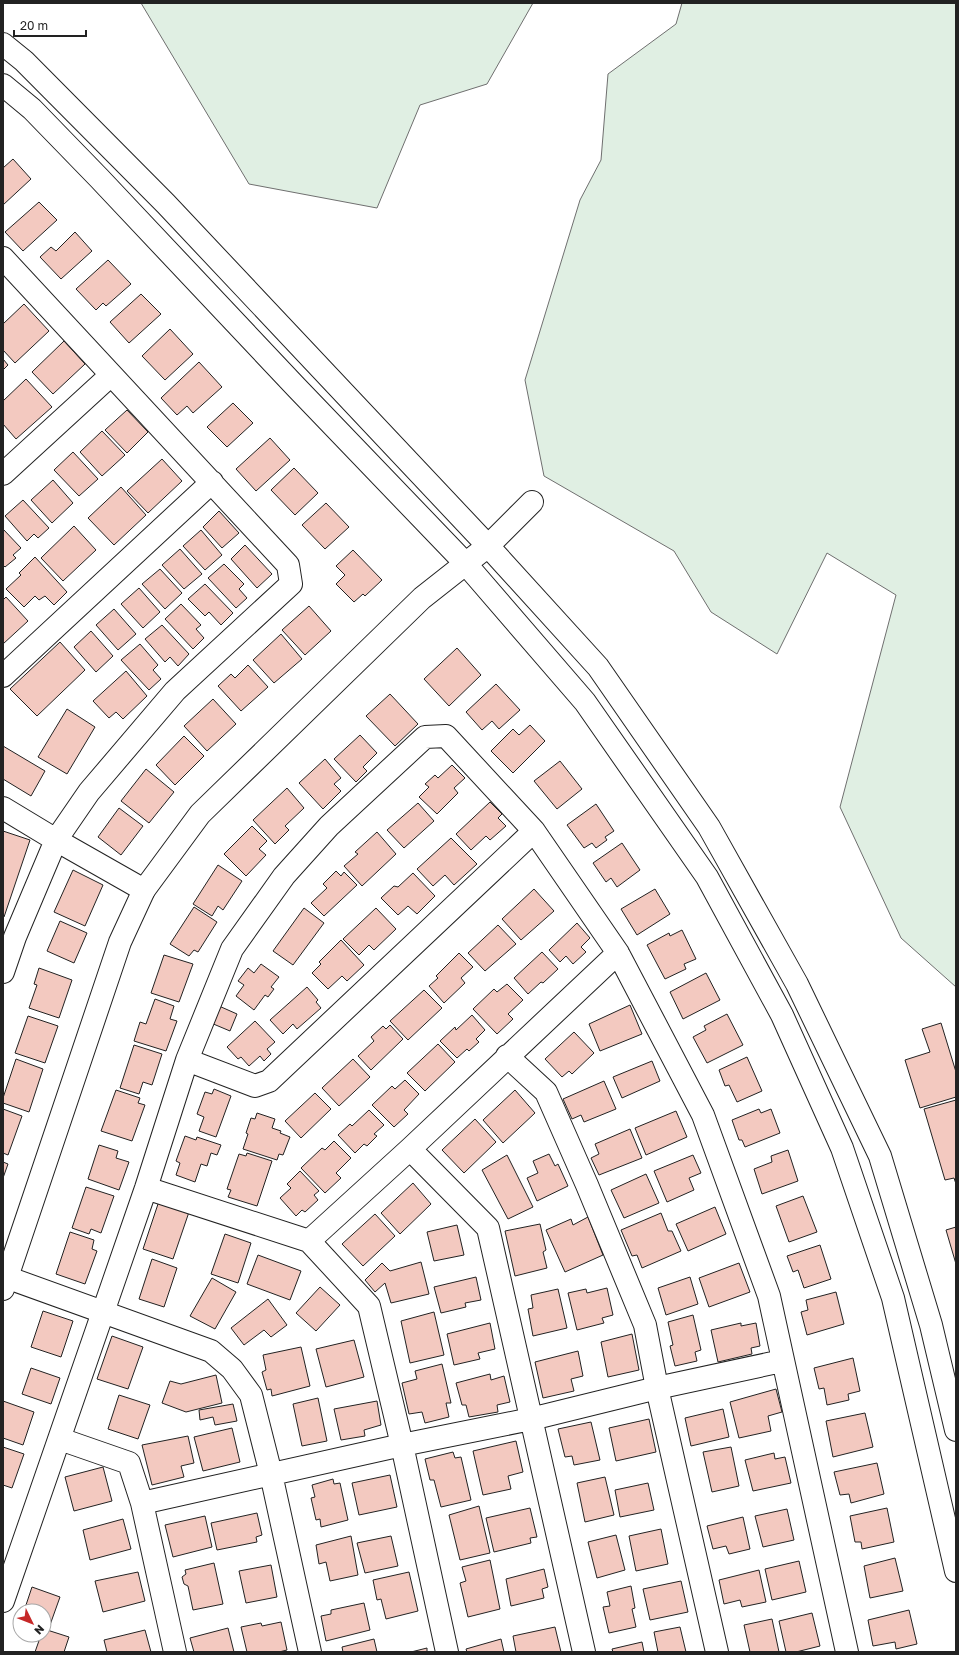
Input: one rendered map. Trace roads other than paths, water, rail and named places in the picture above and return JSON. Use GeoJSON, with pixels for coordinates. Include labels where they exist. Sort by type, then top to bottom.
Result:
{"type":"FeatureCollection","features":[{"type":"Feature","properties":{"kind":"street"},"geometry":{"type":"LineString","coordinates":[[3,44],[24,61],[166,204],[488,546],[598,667],[709,827],[798,984],[880,1156],[931,1325],[956,1430]]}},
{"type":"Feature","properties":{"kind":"street"},"geometry":{"type":"LineString","coordinates":[[3,85],[32,109],[99,178],[296,387],[465,563],[585,702],[707,877],[782,1014],[842,1148],[893,1298],[956,1571]]}},
{"type":"Feature","properties":{"kind":"street"},"geometry":{"type":"LineString","coordinates":[[3,972],[15,937],[56,840],[89,792],[175,690],[291,584],[288,566],[212,482],[111,375],[7,271]]}},
{"type":"Feature","properties":{"kind":"street"},"geometry":{"type":"LineString","coordinates":[[3,474],[111,375]]}},
{"type":"Feature","properties":{"kind":"street"},"geometry":{"type":"LineString","coordinates":[[3,676],[212,482]]}},
{"type":"Feature","properties":{"kind":"street"},"geometry":{"type":"LineString","coordinates":[[310,1652],[271,1474],[250,1395],[232,1369],[210,1351],[102,1312],[4,1281],[120,942],[144,890],[200,814],[422,598],[488,546],[532,502]]}},
{"type":"Feature","properties":{"kind":"street"},"geometry":{"type":"LineString","coordinates":[[3,1601],[146,1188],[187,1060],[232,949],[284,876],[329,826],[425,737],[446,736],[534,831],[618,953],[703,1115],[769,1296],[782,1361],[847,1652]]}},
{"type":"Feature","properties":{"kind":"street"},"geometry":{"type":"LineString","coordinates":[[3,808],[144,890]]}},
{"type":"Feature","properties":{"kind":"street"},"geometry":{"type":"LineString","coordinates":[[187,1060],[255,1086],[269,1081],[534,831]]}},
{"type":"Feature","properties":{"kind":"street"},"geometry":{"type":"LineString","coordinates":[[309,1241],[410,1149],[618,953]]}},
{"type":"Feature","properties":{"kind":"street"},"geometry":{"type":"LineString","coordinates":[[507,1056],[546,1092],[590,1192],[645,1326],[657,1388],[717,1652]]}},
{"type":"Feature","properties":{"kind":"street"},"geometry":{"type":"LineString","coordinates":[[410,1149],[488,1228],[584,1652]]}},
{"type":"Feature","properties":{"kind":"street"},"geometry":{"type":"LineString","coordinates":[[146,1188],[309,1241],[369,1306],[402,1445],[447,1652]]}},
{"type":"Feature","properties":{"kind":"street"},"geometry":{"type":"LineString","coordinates":[[142,1503],[402,1445],[531,1419],[657,1388],[782,1361]]}},
{"type":"Feature","properties":{"kind":"street"},"geometry":{"type":"LineString","coordinates":[[60,1438],[129,1463],[142,1503],[175,1652]]}}]}
